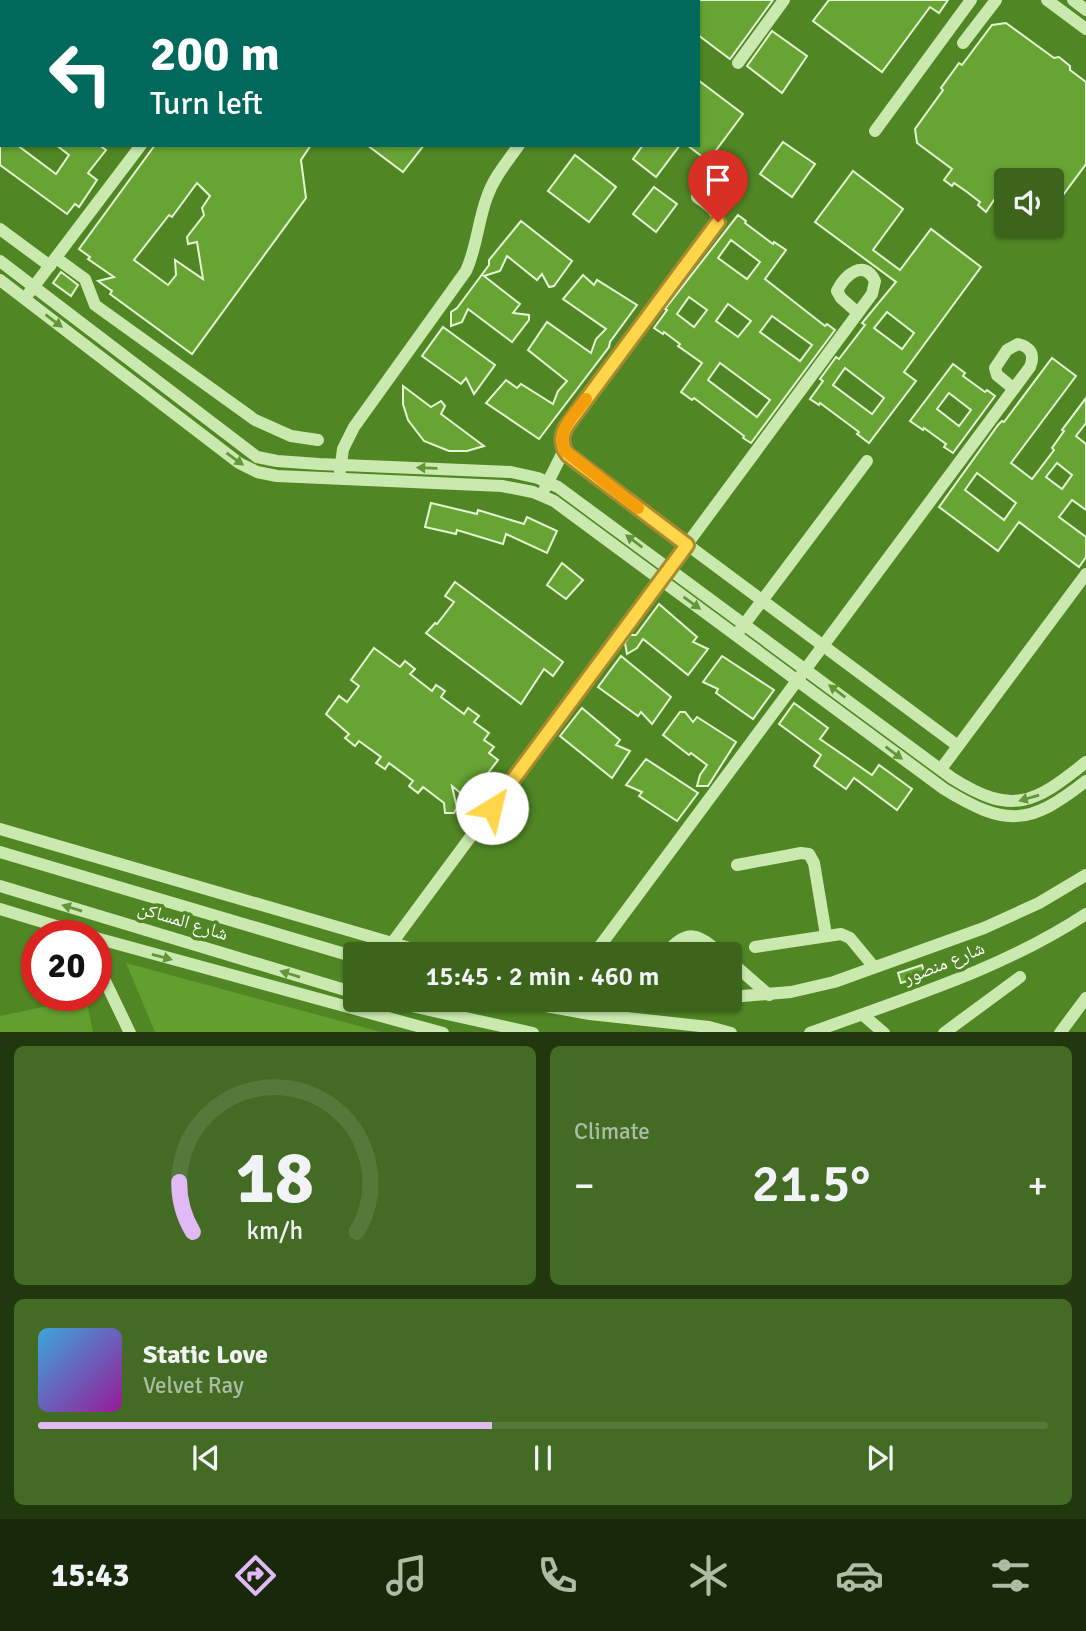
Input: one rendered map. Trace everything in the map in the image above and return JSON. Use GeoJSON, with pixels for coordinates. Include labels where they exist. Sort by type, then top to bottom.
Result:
{"type":"FeatureCollection","features":[{"type":"Feature","properties":{"kind":"street"},"geometry":{"type":"LineString","coordinates":[[738,63],[784,0]]}},
{"type":"Feature","properties":{"kind":"street"},"geometry":{"type":"LineString","coordinates":[[875,131],[971,0]]}},
{"type":"Feature","properties":{"kind":"street"},"geometry":{"type":"LineString","coordinates":[[962,43],[996,0]]}},
{"type":"Feature","properties":{"kind":"street"},"geometry":{"type":"LineString","coordinates":[[1047,0],[1086,29]]}},
{"type":"Feature","properties":{"kind":"street"},"geometry":{"type":"LineString","coordinates":[[1073,0],[1086,10]]}},
{"type":"Feature","properties":{"kind":"street"},"geometry":{"type":"LineString","coordinates":[[25,299],[139,147]]}},
{"type":"Feature","properties":{"kind":"street"},"geometry":{"type":"LineString","coordinates":[[340,472],[342,449],[354,426],[466,271],[491,187],[518,147]]}},
{"type":"Feature","properties":{"kind":"street"},"geometry":{"type":"LineString","coordinates":[[542,495],[564,450],[562,436],[568,424],[717,226],[716,212],[697,197]]}},
{"type":"Feature","properties":{"kind":"street"},"geometry":{"type":"LineString","coordinates":[[0,229],[85,279],[89,286],[90,299],[95,305],[243,412],[278,432],[317,440]]}},
{"type":"Feature","properties":{"kind":"street"},"geometry":{"type":"LineString","coordinates":[[0,261],[249,452],[267,460],[318,471]]}},
{"type":"Feature","properties":{"kind":"street"},"geometry":{"type":"LineString","coordinates":[[0,280],[247,468],[267,475],[340,472],[502,486],[542,495],[566,508],[944,789],[980,810],[1000,816],[1018,817],[1037,813],[1054,806],[1085,783]]}},
{"type":"Feature","properties":{"kind":"street"},"geometry":{"type":"LineString","coordinates":[[394,942],[858,313]]}},
{"type":"Feature","properties":{"kind":"street"},"geometry":{"type":"LineString","coordinates":[[603,942],[1014,389]]}},
{"type":"Feature","properties":{"kind":"street"},"geometry":{"type":"LineString","coordinates":[[564,450],[958,746]]}},
{"type":"Feature","properties":{"kind":"street"},"geometry":{"type":"LineString","coordinates":[[736,635],[867,461]]}},
{"type":"Feature","properties":{"kind":"street"},"geometry":{"type":"LineString","coordinates":[[340,472],[501,471],[529,475],[548,482],[568,493],[941,769],[983,796],[1000,801],[1017,801],[1049,791],[1086,762]]}},
{"type":"Feature","properties":{"kind":"street"},"geometry":{"type":"LineString","coordinates":[[524,489],[529,475]]}},
{"type":"Feature","properties":{"kind":"street"},"geometry":{"type":"LineString","coordinates":[[941,769],[1086,574]]}},
{"type":"Feature","properties":{"kind":"street"},"geometry":{"type":"LineString","coordinates":[[0,828],[390,942]]}},
{"type":"Feature","properties":{"kind":"street"},"geometry":{"type":"LineString","coordinates":[[0,852],[343,953]]}},
{"type":"Feature","properties":{"kind":"street"},"geometry":{"type":"LineString","coordinates":[[737,865],[801,853],[809,854],[814,863],[827,935]]}},
{"type":"Feature","properties":{"kind":"street"},"geometry":{"type":"LineString","coordinates":[[742,996],[769,995],[834,982],[1002,920],[1039,903],[1086,875]]}},
{"type":"Feature","properties":{"kind":"street","name":"شارع المساكن"},"geometry":{"type":"LineString","coordinates":[[0,886],[343,989]]}},
{"type":"Feature","properties":{"kind":"street"},"geometry":{"type":"LineString","coordinates":[[0,909],[36,920]]}},
{"type":"Feature","properties":{"kind":"street","name":"شارع منصور"},"geometry":{"type":"LineString","coordinates":[[810,1032],[979,971],[1043,940],[1086,914]]}},
{"type":"Feature","properties":{"kind":"street"},"geometry":{"type":"LineString","coordinates":[[755,947],[841,934],[850,938],[874,967]]}},
{"type":"Feature","properties":{"kind":"street"},"geometry":{"type":"LineString","coordinates":[[675,942],[689,936],[702,938],[707,942]]}},
{"type":"Feature","properties":{"kind":"street","name":"شارع المساكن"},"geometry":{"type":"LineString","coordinates":[[112,942],[443,1032]]}},
{"type":"Feature","properties":{"kind":"street"},"geometry":{"type":"LineString","coordinates":[[742,971],[769,995]]}},
{"type":"Feature","properties":{"kind":"street"},"geometry":{"type":"LineString","coordinates":[[944,1032],[1020,977]]}},
{"type":"Feature","properties":{"kind":"street"},"geometry":{"type":"LineString","coordinates":[[112,995],[130,1032]]}},
{"type":"Feature","properties":{"kind":"street"},"geometry":{"type":"LineString","coordinates":[[1060,1032],[1086,998]]}},
{"type":"Feature","properties":{"kind":"street"},"geometry":{"type":"LineString","coordinates":[[440,1012],[533,1032]]}},
{"type":"Feature","properties":{"kind":"street"},"geometry":{"type":"LineString","coordinates":[[583,1012],[731,1032]]}},
{"type":"Feature","properties":{"kind":"street"},"geometry":{"type":"LineString","coordinates":[[863,1014],[884,1032]]}},
{"type":"Feature","properties":{"kind":"green space"},"geometry":{"type":"Polygon","coordinates":[[[126,963],[381,1032],[155,1032],[126,963]]]}},
{"type":"Feature","properties":{"kind":"green space"},"geometry":{"type":"Polygon","coordinates":[[[24,1011],[89,1011],[93,1032],[0,1032],[0,1016],[24,1011]]]}},
{"type":"Feature","properties":{"kind":"building"},"geometry":{"type":"Polygon","coordinates":[[[700,0],[773,0],[730,59],[700,36],[700,0]]]}},
{"type":"Feature","properties":{"kind":"building"},"geometry":{"type":"Polygon","coordinates":[[[829,0],[948,0],[939,13],[930,7],[882,72],[813,21],[829,0]]]}},
{"type":"Feature","properties":{"kind":"building"},"geometry":{"type":"Polygon","coordinates":[[[1006,23],[1054,58],[1059,57],[1086,82],[1086,164],[1064,194],[1064,168],[994,168],[994,200],[986,212],[978,205],[980,202],[967,192],[944,180],[952,169],[917,143],[915,129],[959,63],[962,65],[992,25],[1006,23]]]}},
{"type":"Feature","properties":{"kind":"building"},"geometry":{"type":"Polygon","coordinates":[[[772,31],[807,56],[782,93],[747,66],[772,31]]]}},
{"type":"Feature","properties":{"kind":"building"},"geometry":{"type":"Polygon","coordinates":[[[700,82],[743,114],[708,161],[690,147],[700,147],[700,82]]]}},
{"type":"Feature","properties":{"kind":"building"},"geometry":{"type":"Polygon","coordinates":[[[783,142],[815,164],[792,197],[760,174],[783,142]]]}},
{"type":"Feature","properties":{"kind":"building"},"geometry":{"type":"Polygon","coordinates":[[[0,147],[20,147],[56,174],[69,155],[59,147],[102,147],[106,150],[88,173],[97,180],[79,207],[75,204],[67,214],[0,165],[0,147]]]}},
{"type":"Feature","properties":{"kind":"building"},"geometry":{"type":"Polygon","coordinates":[[[154,147],[310,147],[301,160],[306,198],[192,354],[110,294],[112,291],[98,281],[114,277],[88,259],[90,257],[79,249],[154,147]],[[197,183],[172,217],[169,215],[134,260],[168,285],[176,275],[175,260],[203,279],[197,242],[188,244],[187,237],[204,215],[202,208],[210,196],[197,183]]]}},
{"type":"Feature","properties":{"kind":"building"},"geometry":{"type":"Polygon","coordinates":[[[370,147],[422,147],[403,172],[370,147]]]}},
{"type":"Feature","properties":{"kind":"building"},"geometry":{"type":"Polygon","coordinates":[[[642,147],[678,147],[656,177],[633,159],[642,147]]]}},
{"type":"Feature","properties":{"kind":"building"},"geometry":{"type":"Polygon","coordinates":[[[575,155],[616,187],[589,222],[548,191],[575,155]]]}},
{"type":"Feature","properties":{"kind":"building"},"geometry":{"type":"Polygon","coordinates":[[[853,171],[903,209],[873,250],[900,270],[931,229],[981,267],[904,372],[916,381],[869,443],[857,434],[859,432],[820,403],[819,405],[810,399],[836,357],[839,359],[865,325],[862,323],[896,282],[815,222],[853,171]],[[887,312],[874,328],[902,349],[914,333],[887,312]],[[845,368],[833,385],[872,414],[884,398],[845,368]]]}},
{"type":"Feature","properties":{"kind":"building"},"geometry":{"type":"Polygon","coordinates":[[[654,187],[677,204],[656,232],[633,214],[654,187]]]}},
{"type":"Feature","properties":{"kind":"building"},"geometry":{"type":"Polygon","coordinates":[[[738,215],[773,244],[774,242],[786,250],[765,279],[825,326],[827,324],[835,330],[751,443],[694,398],[692,400],[681,392],[702,363],[664,332],[663,334],[654,328],[667,310],[665,309],[738,215]],[[731,240],[718,258],[747,279],[760,262],[731,240]],[[689,297],[677,314],[694,327],[707,310],[689,297]],[[728,304],[716,321],[738,337],[751,321],[728,304]],[[772,316],[760,332],[800,361],[812,345],[772,316]],[[720,363],[708,380],[757,417],[770,400],[720,363]]]}},
{"type":"Feature","properties":{"kind":"building"},"geometry":{"type":"Polygon","coordinates":[[[521,221],[572,261],[554,286],[549,287],[542,274],[537,280],[507,256],[500,271],[484,276],[520,304],[513,313],[529,315],[529,320],[512,342],[468,309],[462,322],[451,326],[451,312],[457,308],[489,265],[489,260],[521,221]]]}},
{"type":"Feature","properties":{"kind":"building"},"geometry":{"type":"Polygon","coordinates":[[[61,272],[78,285],[71,296],[53,283],[61,272]]]}},
{"type":"Feature","properties":{"kind":"building"},"geometry":{"type":"Polygon","coordinates":[[[583,275],[594,285],[597,280],[637,305],[609,347],[539,439],[486,403],[506,380],[517,388],[521,384],[553,404],[558,391],[567,381],[528,350],[547,322],[591,353],[596,339],[606,329],[563,299],[583,275]]]}},
{"type":"Feature","properties":{"kind":"building"},"geometry":{"type":"Polygon","coordinates":[[[443,327],[495,365],[474,394],[466,378],[461,384],[422,356],[443,327]]]}},
{"type":"Feature","properties":{"kind":"building"},"geometry":{"type":"Polygon","coordinates":[[[1052,358],[1076,376],[1011,463],[1032,479],[1054,450],[1052,448],[1064,431],[1062,430],[1086,398],[1086,423],[1076,436],[1086,444],[1086,510],[1072,500],[1059,517],[1086,537],[1086,557],[1079,567],[1019,522],[998,551],[939,507],[998,425],[1004,422],[1052,358]],[[1057,463],[1046,477],[1062,489],[1072,475],[1057,463]],[[977,473],[965,490],[1004,520],[1016,503],[977,473]]]}},
{"type":"Feature","properties":{"kind":"building"},"geometry":{"type":"Polygon","coordinates":[[[953,364],[965,373],[963,376],[995,396],[953,453],[944,447],[946,444],[910,421],[953,364]],[[949,393],[937,409],[959,426],[971,410],[949,393]]]}},
{"type":"Feature","properties":{"kind":"building"},"geometry":{"type":"Polygon","coordinates":[[[403,386],[431,407],[441,401],[445,406],[441,414],[484,446],[467,451],[449,451],[424,441],[408,420],[403,404],[403,386]]]}},
{"type":"Feature","properties":{"kind":"building"},"geometry":{"type":"Polygon","coordinates":[[[431,503],[477,514],[478,510],[524,524],[527,517],[557,531],[547,553],[506,534],[503,544],[457,530],[456,534],[425,527],[431,503]]]}},
{"type":"Feature","properties":{"kind":"building"},"geometry":{"type":"Polygon","coordinates":[[[562,563],[583,580],[566,599],[547,585],[562,563]]]}},
{"type":"Feature","properties":{"kind":"building"},"geometry":{"type":"Polygon","coordinates":[[[455,582],[563,662],[553,676],[544,669],[521,704],[426,633],[437,624],[454,602],[445,596],[455,582]]]}},
{"type":"Feature","properties":{"kind":"building"},"geometry":{"type":"Polygon","coordinates":[[[659,604],[697,637],[693,642],[708,649],[688,675],[643,639],[637,648],[627,654],[625,643],[630,635],[636,635],[659,604]]]}},
{"type":"Feature","properties":{"kind":"building"},"geometry":{"type":"Polygon","coordinates":[[[374,648],[400,667],[405,661],[415,669],[410,674],[432,691],[436,685],[445,691],[441,697],[464,714],[468,708],[479,716],[474,722],[489,733],[484,740],[494,747],[489,753],[498,760],[468,799],[452,786],[457,808],[454,813],[445,813],[444,803],[423,787],[418,793],[409,786],[413,781],[389,763],[385,769],[376,763],[381,757],[359,741],[355,746],[345,738],[349,734],[326,714],[339,696],[347,702],[359,686],[351,680],[374,648]]]}},
{"type":"Feature","properties":{"kind":"building"},"geometry":{"type":"Polygon","coordinates":[[[621,656],[671,697],[652,724],[641,712],[638,716],[598,687],[621,656]]]}},
{"type":"Feature","properties":{"kind":"building"},"geometry":{"type":"Polygon","coordinates":[[[722,656],[774,690],[753,719],[716,693],[718,689],[703,682],[722,656]]]}},
{"type":"Feature","properties":{"kind":"building"},"geometry":{"type":"Polygon","coordinates":[[[794,703],[828,728],[820,739],[872,775],[879,765],[912,789],[897,810],[854,778],[846,789],[814,766],[821,755],[779,724],[794,703]]]}},
{"type":"Feature","properties":{"kind":"building"},"geometry":{"type":"Polygon","coordinates":[[[582,708],[620,740],[616,745],[630,751],[612,778],[560,736],[582,708]]]}},
{"type":"Feature","properties":{"kind":"building"},"geometry":{"type":"Polygon","coordinates":[[[680,712],[685,712],[693,722],[697,717],[736,742],[708,786],[697,786],[707,765],[663,735],[680,712]]]}},
{"type":"Feature","properties":{"kind":"building"},"geometry":{"type":"Polygon","coordinates":[[[646,759],[698,793],[677,821],[639,796],[642,792],[626,785],[646,759]]]}},
{"type":"Feature","properties":{"kind":"building"},"geometry":{"type":"Polygon","coordinates":[[[922,965],[925,975],[901,983],[898,973],[922,965]]]}},
{"type":"Feature","properties":{"kind":"slow traffic"},"geometry":{"type":"LineString","coordinates":[[586,399],[564,430],[564,450],[638,508]]}},
{"type":"Feature","properties":{"kind":"route"},"geometry":{"type":"LineString","coordinates":[[492,808],[687,545],[568,455],[564,450],[562,436],[568,424],[718,222]]}}]}
